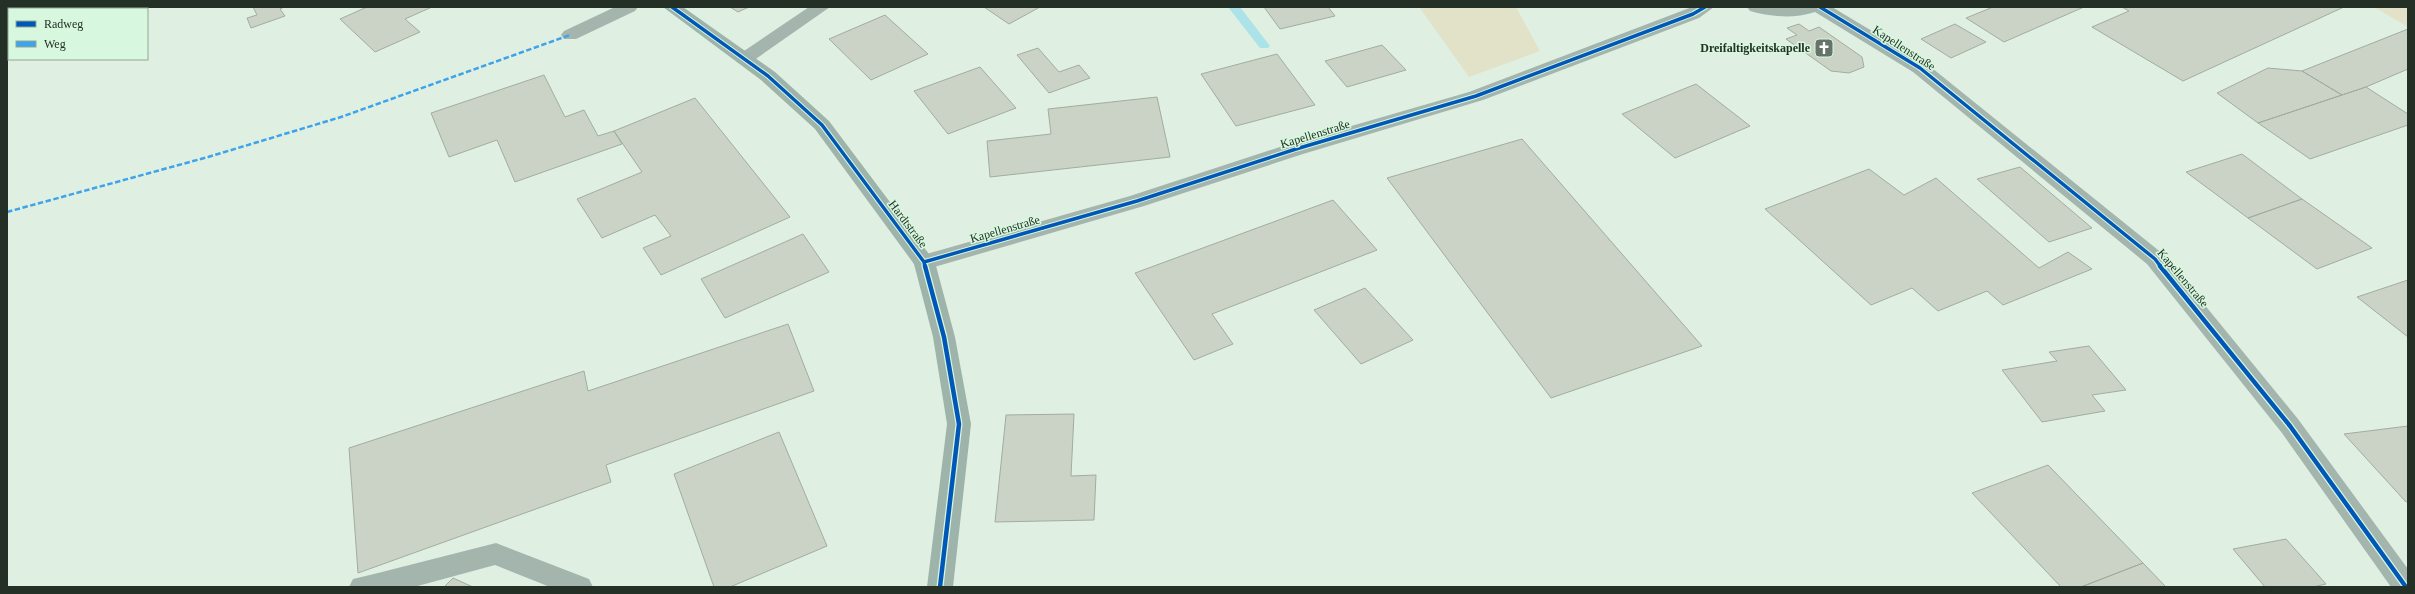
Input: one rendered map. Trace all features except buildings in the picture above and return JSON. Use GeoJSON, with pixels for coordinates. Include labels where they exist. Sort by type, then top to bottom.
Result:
{"type":"FeatureCollection","features":[{"type":"Feature","properties":{"kind":"street"},"geometry":{"type":"LineString","coordinates":[[570,35],[629,7]]}},
{"type":"Feature","properties":{"kind":"street","name":"Hardtstraße"},"geometry":{"type":"LineString","coordinates":[[672,7],[768,76],[822,125],[924,262],[944,337],[959,424],[940,587]]}},
{"type":"Feature","properties":{"kind":"street"},"geometry":{"type":"LineString","coordinates":[[744,59],[821,7]]}},
{"type":"Feature","properties":{"kind":"street","name":"Kapellenstraße"},"geometry":{"type":"LineString","coordinates":[[924,262],[1137,201],[1296,149],[1476,96],[1693,14],[1705,7]]}},
{"type":"Feature","properties":{"kind":"street"},"geometry":{"type":"LineString","coordinates":[[1756,7],[1784,12],[1802,11],[1812,7]]}},
{"type":"Feature","properties":{"kind":"street","name":"Kapellenstraße"},"geometry":{"type":"LineString","coordinates":[[1820,7],[1920,68],[2155,259],[2290,426],[2406,587]]}},
{"type":"Feature","properties":{"kind":"street"},"geometry":{"type":"LineString","coordinates":[[362,587],[378,585],[496,554],[580,587]]}},
{"type":"Feature","properties":{"kind":"green space"},"geometry":{"type":"Polygon","coordinates":[[[1419,7],[1516,7],[1540,51],[1469,77],[1419,7]]]}},
{"type":"Feature","properties":{"kind":"green space"},"geometry":{"type":"Polygon","coordinates":[[[2374,7],[2408,7],[2408,27],[2374,7]]]}},
{"type":"Feature","properties":{"kind":"waterway"},"geometry":{"type":"LineString","coordinates":[[1234,7],[1264,46]]}},
{"type":"Feature","properties":{"kind":"marked path"},"geometry":{"type":"LineString","coordinates":[[7,212],[208,157],[341,117],[570,35]]}},
{"type":"Feature","properties":{"kind":"cycle path"},"geometry":{"type":"LineString","coordinates":[[672,7],[768,76],[822,125],[924,262],[944,337],[959,424],[940,587]]}},
{"type":"Feature","properties":{"kind":"cycle path"},"geometry":{"type":"LineString","coordinates":[[924,262],[1137,201],[1296,149],[1476,96],[1693,14],[1705,7]]}},
{"type":"Feature","properties":{"kind":"cycle path"},"geometry":{"type":"LineString","coordinates":[[1820,7],[1920,68],[2155,259],[2290,426],[2406,587]]}},
{"type":"Feature","properties":{"kind":"place","name":"Dreifaltigkeitskapelle"},"geometry":{"type":"Point","coordinates":[1824,48]}}]}
